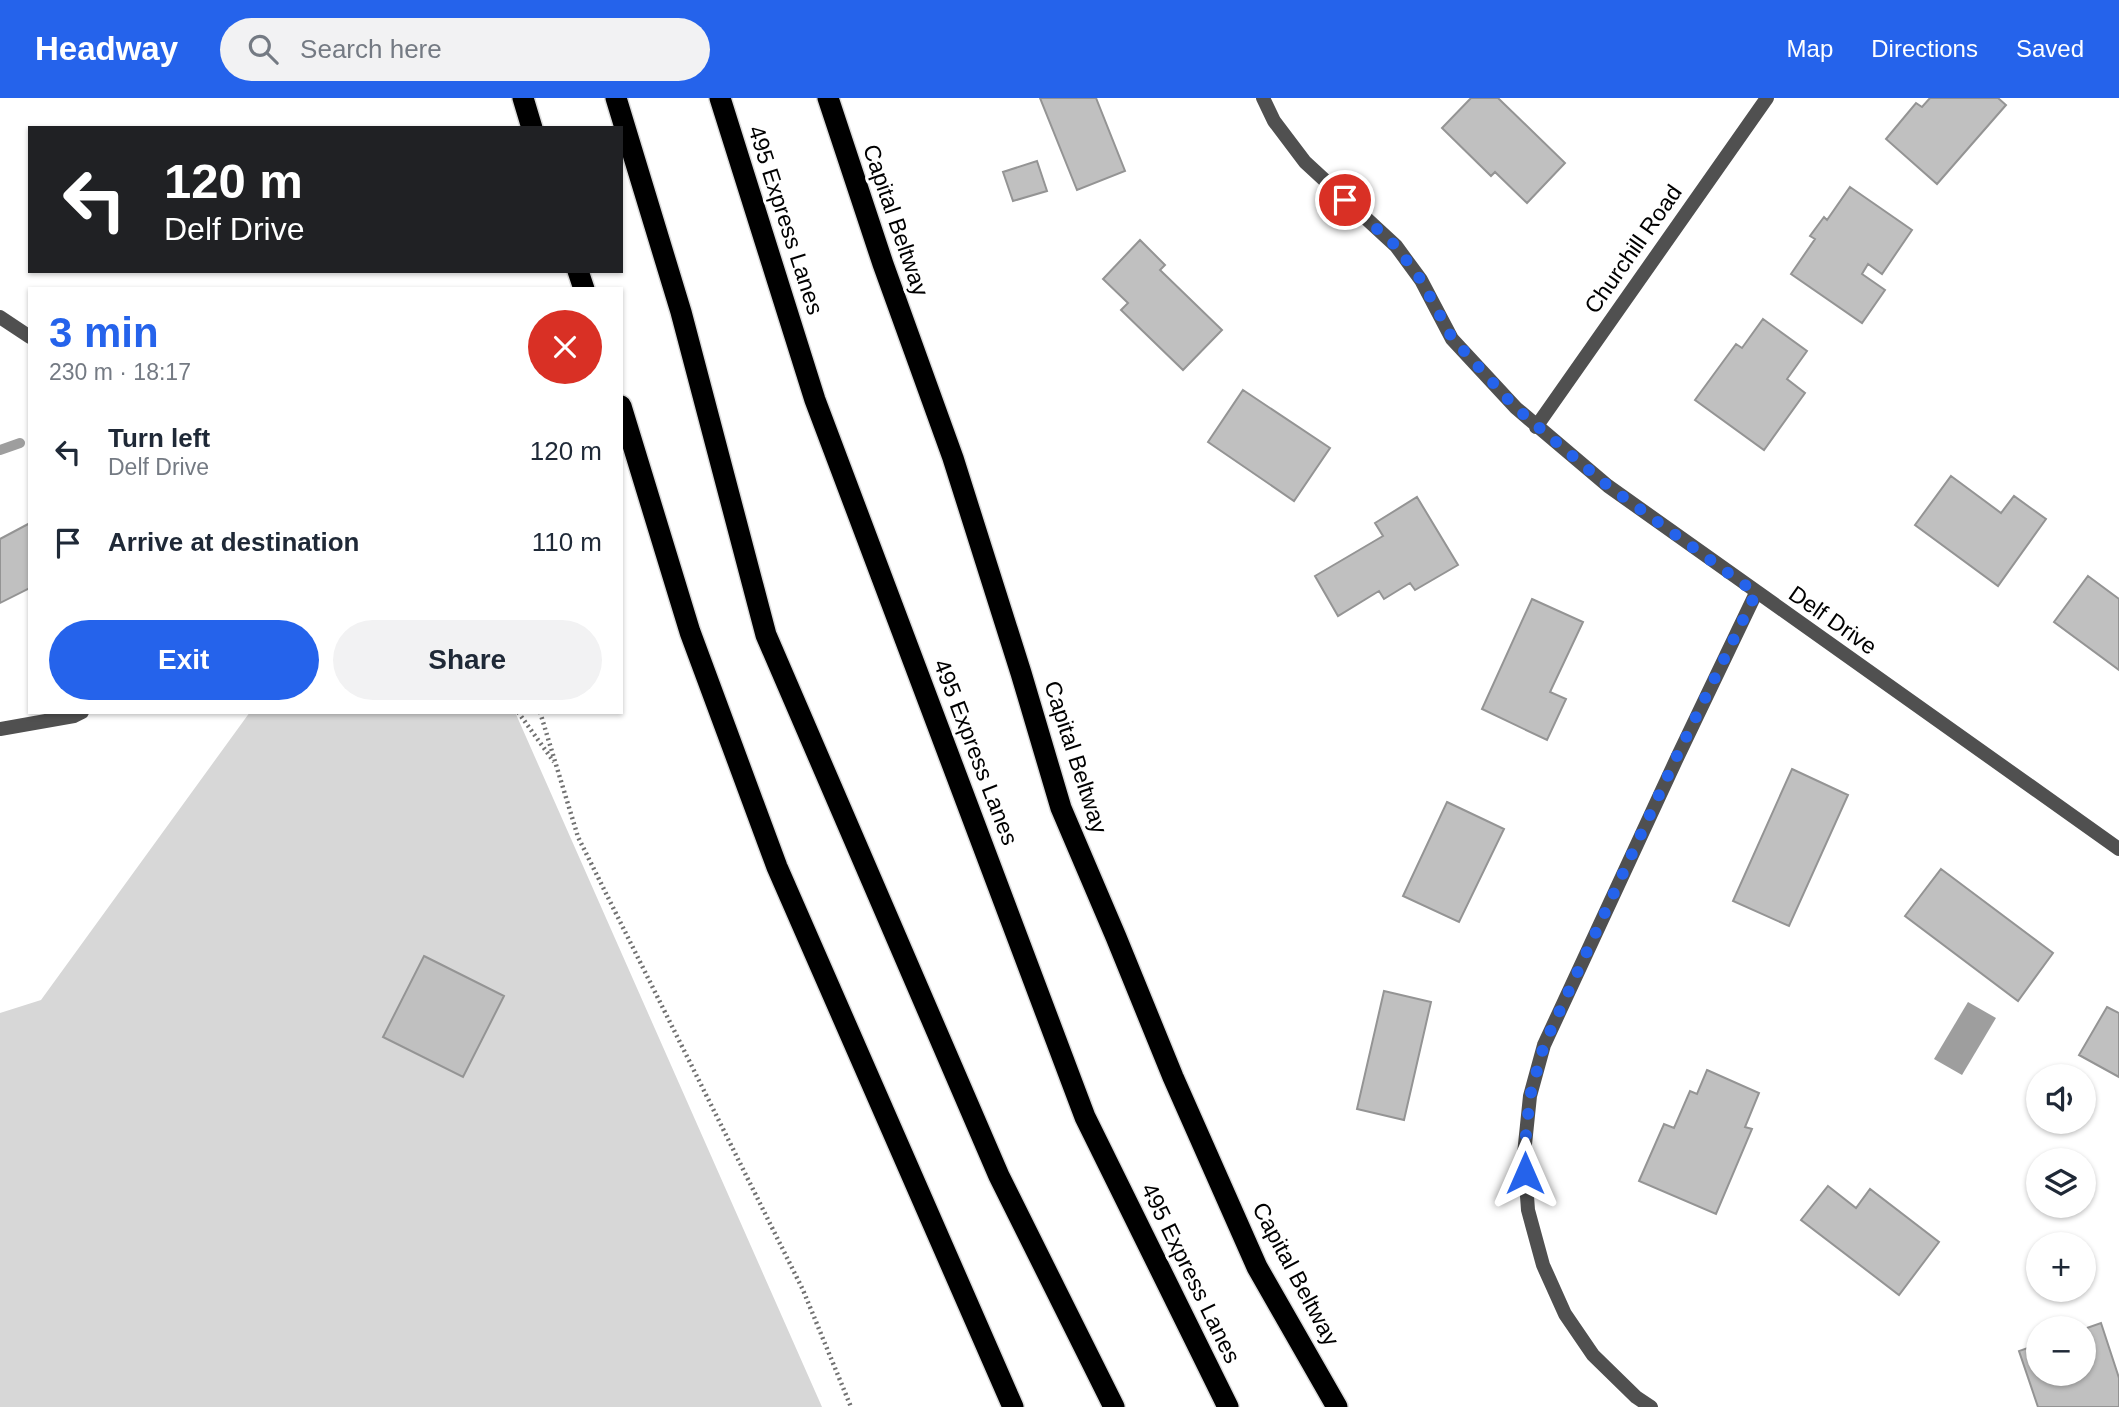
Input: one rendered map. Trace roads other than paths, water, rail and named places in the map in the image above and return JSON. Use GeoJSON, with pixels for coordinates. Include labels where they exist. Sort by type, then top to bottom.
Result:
{"type":"FeatureCollection","features":[{"type":"Feature","properties":{"kind":"highway"},"geometry":{"type":"LineString","coordinates":[[523,98],[531,126]]}},
{"type":"Feature","properties":{"kind":"highway"},"geometry":{"type":"LineString","coordinates":[[616,98],[681,312],[766,635],[999,1176],[1114,1407]]}},
{"type":"Feature","properties":{"kind":"highway","name":"495 Express Lanes"},"geometry":{"type":"LineString","coordinates":[[720,98],[815,400],[1085,1117],[1228,1407]]}},
{"type":"Feature","properties":{"kind":"highway","name":"Capital Beltway"},"geometry":{"type":"LineString","coordinates":[[828,98],[883,264],[953,458],[1061,808],[1173,1077],[1257,1267],[1338,1407]]}},
{"type":"Feature","properties":{"kind":"highway"},"geometry":{"type":"LineString","coordinates":[[623,412],[691,632],[777,867],[1013,1407]]}},
{"type":"Feature","properties":{"kind":"street","name":"Delf Drive"},"geometry":{"type":"LineString","coordinates":[[1263,98],[1274,121],[1305,162],[1396,246],[1421,280],[1452,338],[1536,427],[1608,486],[2119,849]]}},
{"type":"Feature","properties":{"kind":"street","name":"Churchill Road"},"geometry":{"type":"LineString","coordinates":[[1536,427],[1767,98]]}},
{"type":"Feature","properties":{"kind":"street"},"geometry":{"type":"LineString","coordinates":[[0,317],[28,336]]}},
{"type":"Feature","properties":{"kind":"street"},"geometry":{"type":"LineString","coordinates":[[1651,1407],[1636,1397],[1593,1355],[1565,1314],[1543,1265],[1528,1210],[1524,1154],[1530,1096],[1544,1045],[1676,758],[1756,593]]}},
{"type":"Feature","properties":{"kind":"street"},"geometry":{"type":"LineString","coordinates":[[0,730],[78,714]]}},
{"type":"Feature","properties":{"kind":"waterway"},"geometry":{"type":"LineString","coordinates":[[0,450],[20,443]]}}]}
